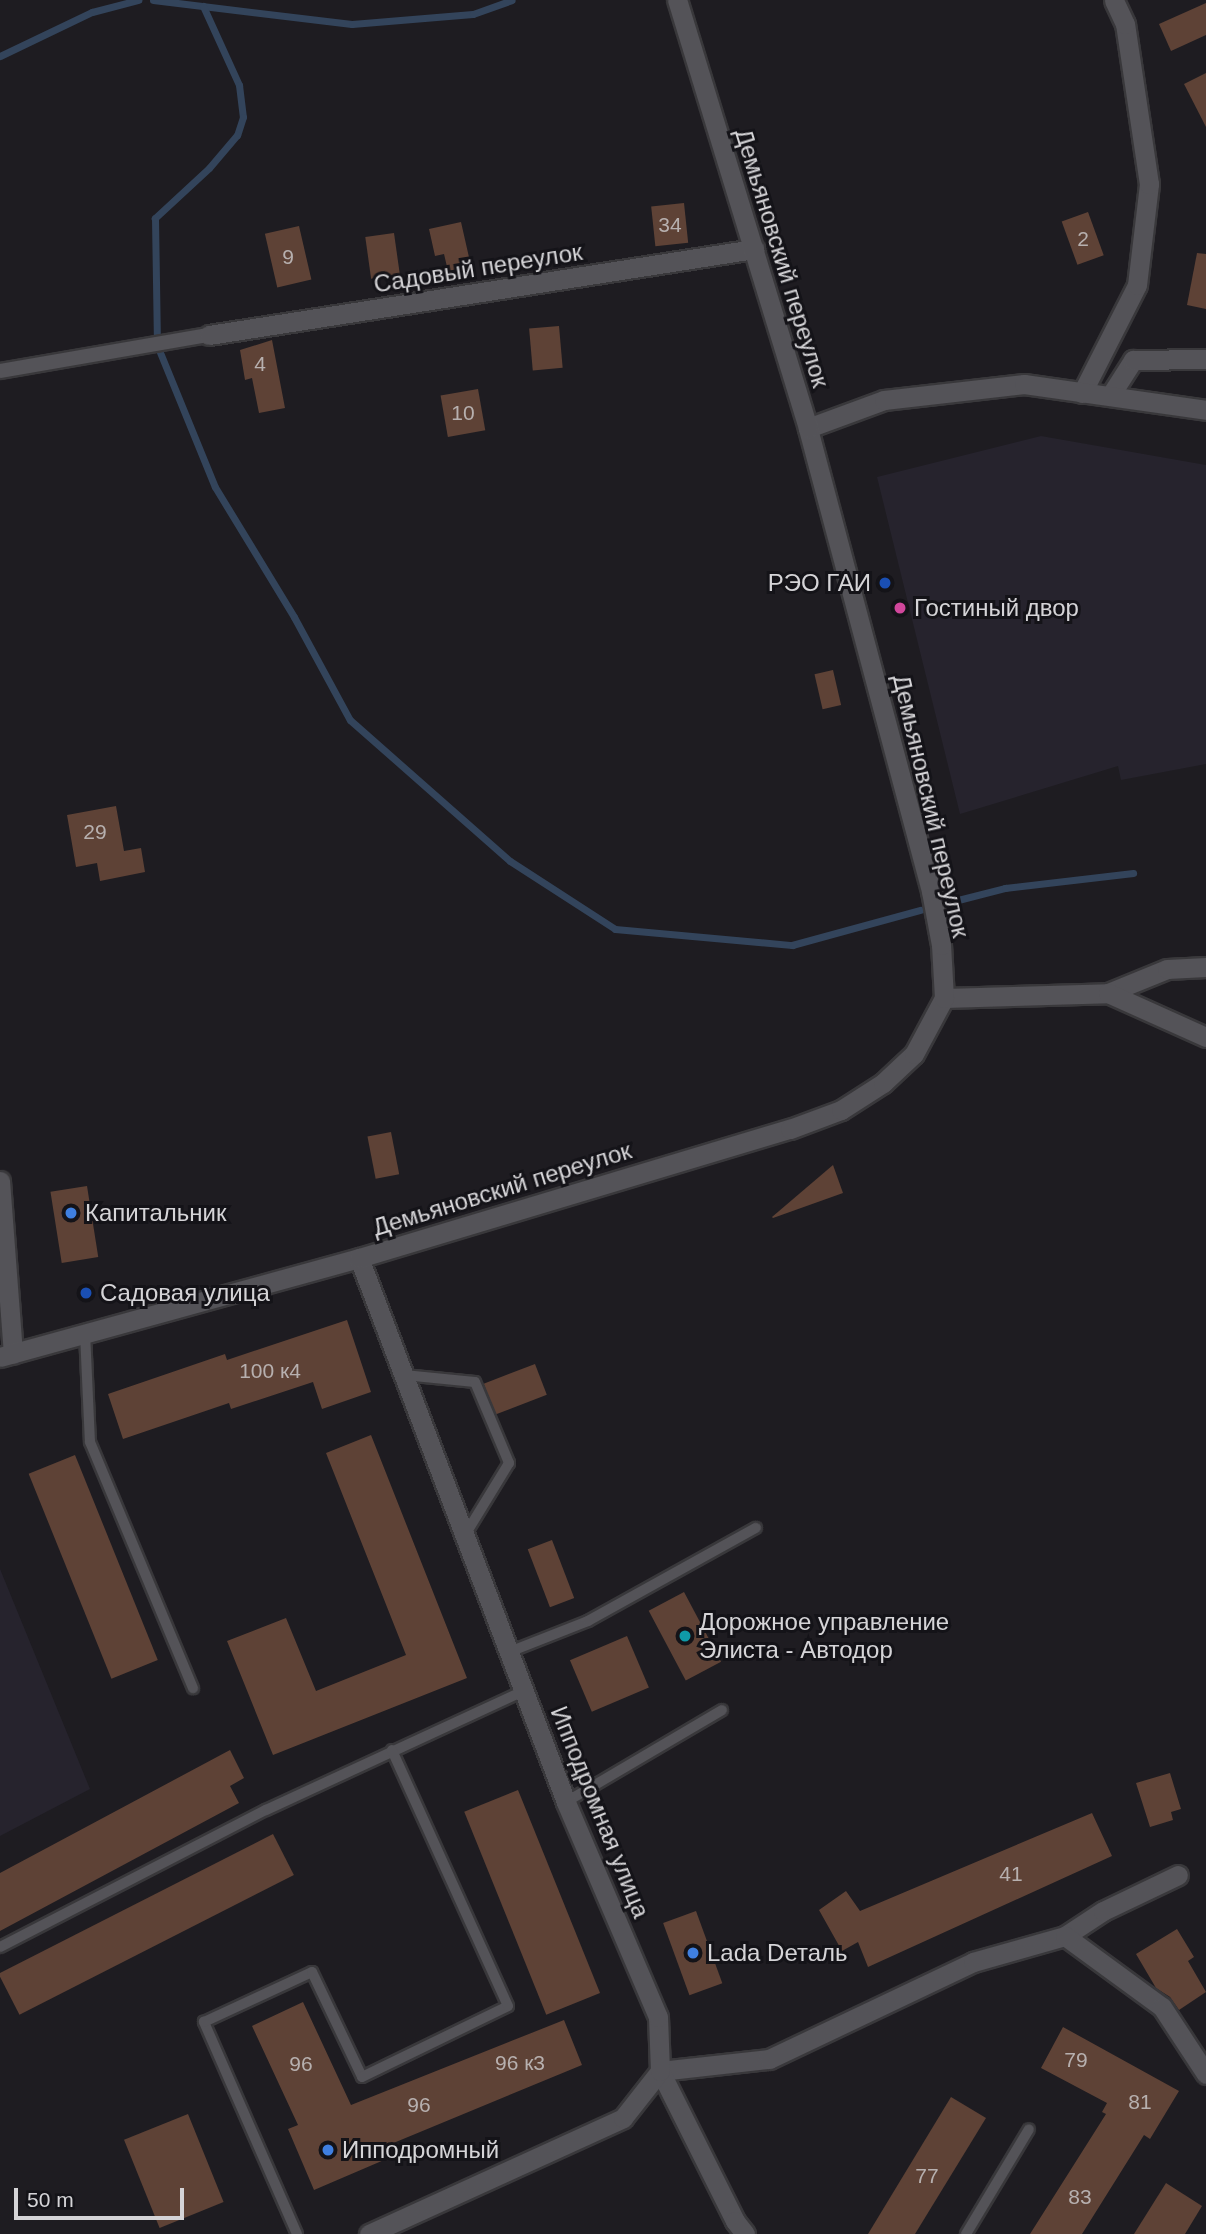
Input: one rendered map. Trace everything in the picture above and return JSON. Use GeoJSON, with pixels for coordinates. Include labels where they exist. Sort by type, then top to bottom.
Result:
{"type":"FeatureCollection","features":[{"type":"Feature","properties":{"kind":"street"},"geometry":{"type":"LineString","coordinates":[[1082,393],[1137,285],[1149,184],[1125,24],[1114,0]]}},
{"type":"Feature","properties":{"kind":"street","name":"Демьяновский переулок"},"geometry":{"type":"LineString","coordinates":[[6,1356],[359,1258],[790,1129],[841,1110],[883,1083],[914,1054],[944,998],[941,945],[931,891],[808,428],[679,7]]}},
{"type":"Feature","properties":{"kind":"street","name":"Садовый переулок"},"geometry":{"type":"LineString","coordinates":[[209,335],[754,249]]}},
{"type":"Feature","properties":{"kind":"street"},"geometry":{"type":"LineString","coordinates":[[0,372],[209,335]]}},
{"type":"Feature","properties":{"kind":"street"},"geometry":{"type":"LineString","coordinates":[[1110,396],[1133,360],[1206,359]]}},
{"type":"Feature","properties":{"kind":"street"},"geometry":{"type":"LineString","coordinates":[[808,428],[884,400],[1024,384],[1206,410]]}},
{"type":"Feature","properties":{"kind":"street"},"geometry":{"type":"LineString","coordinates":[[944,998],[1108,993],[1167,970],[1206,967]]}},
{"type":"Feature","properties":{"kind":"street"},"geometry":{"type":"LineString","coordinates":[[1108,993],[1206,1037]]}},
{"type":"Feature","properties":{"kind":"street"},"geometry":{"type":"LineString","coordinates":[[0,1181],[6,1356]]}},
{"type":"Feature","properties":{"kind":"street","name":"Ипподромная улица"},"geometry":{"type":"LineString","coordinates":[[359,1258],[566,1802],[658,2017],[660,2071]]}},
{"type":"Feature","properties":{"kind":"street"},"geometry":{"type":"LineString","coordinates":[[369,2234],[623,2118],[660,2071],[769,2059],[973,1962],[1065,1936],[1103,1912],[1178,1875]]}},
{"type":"Feature","properties":{"kind":"street"},"geometry":{"type":"LineString","coordinates":[[1065,1936],[1161,2007],[1206,2074]]}},
{"type":"Feature","properties":{"kind":"street"},"geometry":{"type":"LineString","coordinates":[[660,2071],[735,2221],[746,2234]]}},
{"type":"Feature","properties":{"kind":"lane"},"geometry":{"type":"LineString","coordinates":[[85,1333],[90,1442],[193,1688]]}},
{"type":"Feature","properties":{"kind":"lane"},"geometry":{"type":"LineString","coordinates":[[404,1375],[475,1382],[509,1463],[464,1536]]}},
{"type":"Feature","properties":{"kind":"lane"},"geometry":{"type":"LineString","coordinates":[[509,1652],[588,1621],[756,1528]]}},
{"type":"Feature","properties":{"kind":"lane"},"geometry":{"type":"LineString","coordinates":[[0,1947],[266,1810],[524,1691]]}},
{"type":"Feature","properties":{"kind":"lane"},"geometry":{"type":"LineString","coordinates":[[566,1802],[722,1710]]}},
{"type":"Feature","properties":{"kind":"lane"},"geometry":{"type":"LineString","coordinates":[[297,2234],[204,2022],[312,1972],[362,2077],[508,2006],[392,1750]]}},
{"type":"Feature","properties":{"kind":"lane"},"geometry":{"type":"LineString","coordinates":[[966,2234],[1028,2129]]}},
{"type":"Feature","properties":{"kind":"shaded area"},"geometry":{"type":"Polygon","coordinates":[[[1041,436],[1206,465],[1206,764],[1121,780],[1118,766],[960,814],[877,477],[1041,436]]]}},
{"type":"Feature","properties":{"kind":"shaded area"},"geometry":{"type":"Polygon","coordinates":[[[0,1569],[90,1789],[0,1836],[0,1569]]]}},
{"type":"Feature","properties":{"kind":"building"},"geometry":{"type":"Polygon","coordinates":[[[1206,3],[1206,35],[1171,51],[1159,24],[1206,3]]]}},
{"type":"Feature","properties":{"kind":"building"},"geometry":{"type":"Polygon","coordinates":[[[1206,73],[1206,127],[1184,84],[1206,73]]]}},
{"type":"Feature","properties":{"kind":"building"},"geometry":{"type":"Polygon","coordinates":[[[684,203],[688,243],[655,246],[651,206],[684,203]]]}},
{"type":"Feature","properties":{"kind":"building"},"geometry":{"type":"Polygon","coordinates":[[[1088,212],[1104,255],[1077,265],[1062,222],[1088,212]]]}},
{"type":"Feature","properties":{"kind":"building"},"geometry":{"type":"Polygon","coordinates":[[[461,222],[471,266],[448,271],[444,254],[435,256],[429,229],[461,222]]]}},
{"type":"Feature","properties":{"kind":"building"},"geometry":{"type":"Polygon","coordinates":[[[299,226],[311,280],[277,287],[265,234],[299,226]]]}},
{"type":"Feature","properties":{"kind":"building"},"geometry":{"type":"Polygon","coordinates":[[[394,233],[400,275],[371,279],[365,237],[394,233]]]}},
{"type":"Feature","properties":{"kind":"building"},"geometry":{"type":"Polygon","coordinates":[[[1197,253],[1206,254],[1206,309],[1187,305],[1197,253]]]}},
{"type":"Feature","properties":{"kind":"building"},"geometry":{"type":"Polygon","coordinates":[[[559,326],[563,368],[533,370],[529,329],[559,326]]]}},
{"type":"Feature","properties":{"kind":"building"},"geometry":{"type":"Polygon","coordinates":[[[272,340],[285,408],[259,413],[252,378],[245,380],[240,350],[272,340]]]}},
{"type":"Feature","properties":{"kind":"building"},"geometry":{"type":"Polygon","coordinates":[[[478,389],[485,430],[448,437],[441,396],[478,389]]]}},
{"type":"Feature","properties":{"kind":"building"},"geometry":{"type":"Polygon","coordinates":[[[833,670],[841,705],[823,709],[814,674],[833,670]]]}},
{"type":"Feature","properties":{"kind":"building"},"geometry":{"type":"Polygon","coordinates":[[[116,806],[124,851],[141,848],[145,872],[100,881],[97,863],[76,867],[67,815],[116,806]]]}},
{"type":"Feature","properties":{"kind":"building"},"geometry":{"type":"Polygon","coordinates":[[[391,1132],[399,1174],[376,1179],[367,1137],[391,1132]]]}},
{"type":"Feature","properties":{"kind":"building"},"geometry":{"type":"Polygon","coordinates":[[[833,1165],[843,1193],[772,1217],[833,1165]]]}},
{"type":"Feature","properties":{"kind":"building"},"geometry":{"type":"Polygon","coordinates":[[[87,1186],[98,1257],[62,1263],[50,1192],[87,1186]]]}},
{"type":"Feature","properties":{"kind":"building"},"geometry":{"type":"Polygon","coordinates":[[[347,1320],[371,1392],[322,1409],[313,1382],[231,1409],[229,1403],[123,1439],[108,1394],[225,1354],[227,1360],[347,1320]]]}},
{"type":"Feature","properties":{"kind":"building"},"geometry":{"type":"Polygon","coordinates":[[[535,1364],[547,1395],[495,1415],[484,1384],[535,1364]]]}},
{"type":"Feature","properties":{"kind":"building"},"geometry":{"type":"Polygon","coordinates":[[[371,1435],[467,1678],[273,1755],[227,1641],[286,1618],[316,1691],[406,1655],[326,1453],[371,1435]]]}},
{"type":"Feature","properties":{"kind":"building"},"geometry":{"type":"Polygon","coordinates":[[[75,1455],[158,1660],[111,1679],[29,1474],[75,1455]]]}},
{"type":"Feature","properties":{"kind":"building"},"geometry":{"type":"Polygon","coordinates":[[[552,1540],[574,1598],[550,1607],[528,1549],[552,1540]]]}},
{"type":"Feature","properties":{"kind":"building","name":"Дорожное управление Элиста - Автодор"},"geometry":{"type":"Polygon","coordinates":[[[684,1592],[721,1662],[686,1681],[649,1611],[684,1592]]]}},
{"type":"Feature","properties":{"kind":"building"},"geometry":{"type":"Polygon","coordinates":[[[627,1636],[649,1688],[592,1712],[570,1660],[627,1636]]]}},
{"type":"Feature","properties":{"kind":"building"},"geometry":{"type":"Polygon","coordinates":[[[230,1750],[244,1778],[230,1786],[239,1803],[0,1931],[0,1873],[230,1750]]]}},
{"type":"Feature","properties":{"kind":"building"},"geometry":{"type":"Polygon","coordinates":[[[1170,1773],[1181,1809],[1171,1812],[1173,1820],[1150,1827],[1136,1783],[1170,1773]]]}},
{"type":"Feature","properties":{"kind":"building"},"geometry":{"type":"Polygon","coordinates":[[[518,1790],[600,1993],[546,2015],[464,1812],[518,1790]]]}},
{"type":"Feature","properties":{"kind":"building"},"geometry":{"type":"Polygon","coordinates":[[[1092,1813],[1112,1856],[868,1967],[858,1942],[842,1951],[819,1910],[846,1891],[860,1911],[1092,1813]]]}},
{"type":"Feature","properties":{"kind":"building"},"geometry":{"type":"Polygon","coordinates":[[[273,1834],[294,1875],[19,2015],[0,1973],[273,1834]]]}},
{"type":"Feature","properties":{"kind":"building","name":"Lada Dеталь"},"geometry":{"type":"Polygon","coordinates":[[[696,1911],[722,1983],[689,1995],[663,1923],[696,1911]]]}},
{"type":"Feature","properties":{"kind":"building"},"geometry":{"type":"Polygon","coordinates":[[[1177,1929],[1194,1957],[1188,1961],[1206,1992],[1179,2010],[1170,1997],[1156,1988],[1136,1954],[1177,1929]]]}},
{"type":"Feature","properties":{"kind":"building"},"geometry":{"type":"Polygon","coordinates":[[[303,2002],[351,2105],[564,2020],[582,2065],[379,2149],[384,2160],[314,2190],[288,2129],[298,2125],[252,2026],[303,2002]]]}},
{"type":"Feature","properties":{"kind":"building"},"geometry":{"type":"Polygon","coordinates":[[[1063,2027],[1179,2091],[1150,2139],[1144,2135],[1082,2234],[1030,2234],[1106,2114],[1102,2112],[1107,2103],[1041,2068],[1063,2027]]]}},
{"type":"Feature","properties":{"kind":"building"},"geometry":{"type":"Polygon","coordinates":[[[951,2097],[986,2118],[915,2234],[868,2234],[951,2097]]]}},
{"type":"Feature","properties":{"kind":"building"},"geometry":{"type":"Polygon","coordinates":[[[188,2114],[224,2202],[160,2228],[124,2140],[188,2114]]]}},
{"type":"Feature","properties":{"kind":"building"},"geometry":{"type":"Polygon","coordinates":[[[1166,2183],[1202,2206],[1185,2234],[1134,2234],[1166,2183]]]}},
{"type":"Feature","properties":{"kind":"waterway"},"geometry":{"type":"LineString","coordinates":[[0,56],[92,12],[138,0]]}},
{"type":"Feature","properties":{"kind":"waterway"},"geometry":{"type":"LineString","coordinates":[[153,0],[352,24],[473,14],[512,0]]}},
{"type":"Feature","properties":{"kind":"waterway"},"geometry":{"type":"LineString","coordinates":[[203,6],[239,85],[243,117],[237,135],[209,168],[155,218],[157,345],[215,487],[294,617],[350,720],[510,861],[615,929],[792,945],[920,910]]}},
{"type":"Feature","properties":{"kind":"waterway"},"geometry":{"type":"LineString","coordinates":[[958,900],[1005,888],[1133,873]]}},
{"type":"Feature","properties":{"kind":"place","name":"РЭО ГАИ"},"geometry":{"type":"Point","coordinates":[885,583]}},
{"type":"Feature","properties":{"kind":"place","name":"Гостиный двор"},"geometry":{"type":"Point","coordinates":[900,608]}},
{"type":"Feature","properties":{"kind":"place","name":"Капитальник"},"geometry":{"type":"Point","coordinates":[71,1213]}},
{"type":"Feature","properties":{"kind":"place","name":"Садовая улица"},"geometry":{"type":"Point","coordinates":[86,1293]}},
{"type":"Feature","properties":{"kind":"place","name":"Дорожное управление Элиста - Автодор"},"geometry":{"type":"Point","coordinates":[685,1636]}},
{"type":"Feature","properties":{"kind":"place","name":"Lada Dеталь"},"geometry":{"type":"Point","coordinates":[693,1953]}},
{"type":"Feature","properties":{"kind":"place","name":"Ипподромный"},"geometry":{"type":"Point","coordinates":[328,2150]}}]}
